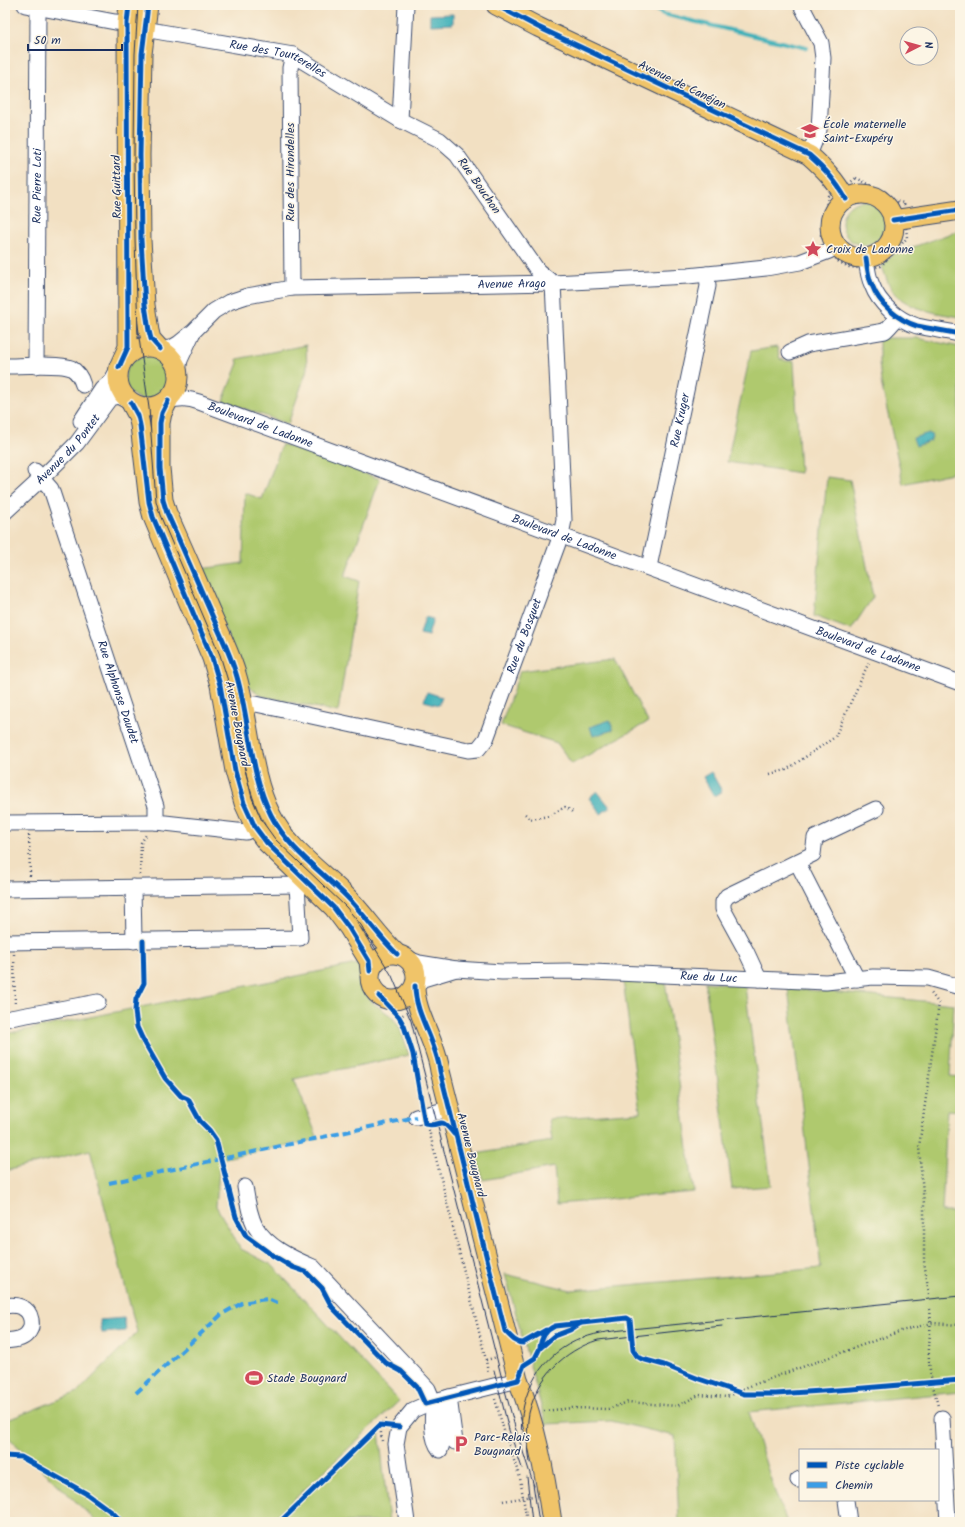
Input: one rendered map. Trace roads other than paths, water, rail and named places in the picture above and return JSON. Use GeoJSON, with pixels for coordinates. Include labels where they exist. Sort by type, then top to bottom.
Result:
{"type":"FeatureCollection","features":[{"type":"Feature","properties":{"kind":"main road","name":"Rue Guittard"},"geometry":{"type":"LineString","coordinates":[[119,366],[128,347],[126,155],[133,19],[148,5]]}},
{"type":"Feature","properties":{"kind":"main road","name":"Avenue de Canéjan"},"geometry":{"type":"LineString","coordinates":[[496,5],[649,80],[809,155],[826,170],[843,195]]}},
{"type":"Feature","properties":{"kind":"main road","name":"Rue Guittard"},"geometry":{"type":"LineString","coordinates":[[133,19],[142,54],[140,148],[141,240],[145,305],[151,339],[160,349]]}},
{"type":"Feature","properties":{"kind":"main road"},"geometry":{"type":"LineString","coordinates":[[843,195],[865,195],[875,197],[899,219],[891,240],[885,249],[867,263],[833,248],[831,220],[843,195]]}},
{"type":"Feature","properties":{"kind":"main road"},"geometry":{"type":"LineString","coordinates":[[899,219],[960,210]]}},
{"type":"Feature","properties":{"kind":"main road"},"geometry":{"type":"LineString","coordinates":[[150,347],[160,349],[168,354],[174,361],[178,370],[177,387],[168,401],[159,406],[149,408],[140,407],[131,403],[123,396],[118,387],[117,377],[119,366],[124,358],[131,352],[140,348],[150,347]]}},
{"type":"Feature","properties":{"kind":"main road","name":"Avenue Bougnard"},"geometry":{"type":"LineString","coordinates":[[168,401],[162,413],[160,423],[160,468],[163,500],[167,513],[228,652],[237,676],[263,797],[271,815],[283,834],[402,956],[412,964],[415,971],[415,996],[438,1056],[449,1109],[518,1380],[525,1398],[540,1451],[552,1522]]}},
{"type":"Feature","properties":{"kind":"main road","name":"Avenue Bougnard"},"geometry":{"type":"LineString","coordinates":[[131,403],[138,416],[140,425],[147,488],[153,517],[212,658],[224,704],[235,771],[244,803],[255,827],[300,882],[334,908],[349,928],[369,961],[369,978],[374,991],[394,1007],[400,1005],[440,1071]]}},
{"type":"Feature","properties":{"kind":"main road"},"geometry":{"type":"LineString","coordinates":[[370,971],[373,965],[382,957],[389,954],[402,956]]}},
{"type":"Feature","properties":{"kind":"main road"},"geometry":{"type":"LineString","coordinates":[[394,1007],[402,999],[408,996],[415,986]]}},
{"type":"Feature","properties":{"kind":"street"},"geometry":{"type":"LineString","coordinates":[[400,120],[406,5]]}},
{"type":"Feature","properties":{"kind":"street"},"geometry":{"type":"LineString","coordinates":[[801,5],[821,43],[823,58],[820,130],[809,155]]}},
{"type":"Feature","properties":{"kind":"street","name":"Rue des Tourterelles"},"geometry":{"type":"LineString","coordinates":[[32,6],[115,22],[133,19],[293,55],[400,120]]}},
{"type":"Feature","properties":{"kind":"street","name":"Rue Pierre Loti"},"geometry":{"type":"LineString","coordinates":[[32,6],[36,366]]}},
{"type":"Feature","properties":{"kind":"street","name":"Rue des Hirondelles"},"geometry":{"type":"LineString","coordinates":[[292,288],[290,68],[293,55]]}},
{"type":"Feature","properties":{"kind":"street","name":"Rue Bouchon"},"geometry":{"type":"LineString","coordinates":[[400,120],[440,140],[457,155],[538,271],[553,283]]}},
{"type":"Feature","properties":{"kind":"street","name":"Avenue Arago"},"geometry":{"type":"LineString","coordinates":[[160,349],[171,348],[194,331],[214,311],[229,302],[247,296],[292,288],[553,283],[707,274],[766,268],[800,262],[833,248]]}},
{"type":"Feature","properties":{"kind":"street"},"geometry":{"type":"LineString","coordinates":[[867,263],[875,292],[888,308],[898,317],[916,325],[960,334]]}},
{"type":"Feature","properties":{"kind":"street","name":"Rue Kruger"},"geometry":{"type":"LineString","coordinates":[[649,567],[708,286],[707,274]]}},
{"type":"Feature","properties":{"kind":"street","name":"Rue du Bosquet"},"geometry":{"type":"LineString","coordinates":[[244,707],[256,704],[468,750],[478,749],[486,739],[561,535],[564,520],[553,283]]}},
{"type":"Feature","properties":{"kind":"street"},"geometry":{"type":"LineString","coordinates":[[790,352],[808,344],[885,331],[898,317]]}},
{"type":"Feature","properties":{"kind":"street","name":"Avenue Arago"},"geometry":{"type":"LineString","coordinates":[[178,370],[180,360],[194,331]]}},
{"type":"Feature","properties":{"kind":"street"},"geometry":{"type":"LineString","coordinates":[[5,366],[62,366],[70,368],[79,375],[84,385],[83,393],[86,406],[94,412]]}},
{"type":"Feature","properties":{"kind":"street","name":"Avenue du Pontet"},"geometry":{"type":"LineString","coordinates":[[94,412],[102,389],[112,380],[119,366]]}},
{"type":"Feature","properties":{"kind":"street"},"geometry":{"type":"LineString","coordinates":[[84,385],[96,389],[102,389]]}},
{"type":"Feature","properties":{"kind":"street","name":"Avenue du Pontet"},"geometry":{"type":"LineString","coordinates":[[5,512],[39,475],[70,436],[94,412],[113,397],[118,396],[131,403]]}},
{"type":"Feature","properties":{"kind":"street","name":"Boulevard de Ladonne"},"geometry":{"type":"LineString","coordinates":[[168,401],[180,398],[189,398],[960,683]]}},
{"type":"Feature","properties":{"kind":"street","name":"Avenue du Pontet"},"geometry":{"type":"LineString","coordinates":[[5,499],[39,475]]}},
{"type":"Feature","properties":{"kind":"street","name":"Rue Alphonse Daudet"},"geometry":{"type":"LineString","coordinates":[[39,475],[51,489],[156,806],[156,822]]}},
{"type":"Feature","properties":{"kind":"street"},"geometry":{"type":"LineString","coordinates":[[759,979],[746,951],[723,909],[723,902],[727,896],[813,854],[815,838],[876,809]]}},
{"type":"Feature","properties":{"kind":"street"},"geometry":{"type":"LineString","coordinates":[[5,823],[156,822],[246,832],[255,827]]}},
{"type":"Feature","properties":{"kind":"street"},"geometry":{"type":"LineString","coordinates":[[798,862],[857,979]]}},
{"type":"Feature","properties":{"kind":"street"},"geometry":{"type":"LineString","coordinates":[[5,889],[300,882],[300,938],[9,942]]}},
{"type":"Feature","properties":{"kind":"street"},"geometry":{"type":"LineString","coordinates":[[133,887],[134,941]]}},
{"type":"Feature","properties":{"kind":"street","name":"Rue du Luc"},"geometry":{"type":"LineString","coordinates":[[402,956],[419,963],[456,969],[502,972],[569,971],[826,982],[873,977],[928,978],[960,988]]}},
{"type":"Feature","properties":{"kind":"street","name":"Rue du Luc"},"geometry":{"type":"LineString","coordinates":[[415,986],[423,979],[456,969]]}},
{"type":"Feature","properties":{"kind":"street"},"geometry":{"type":"LineString","coordinates":[[10,1017],[98,1002]]}},
{"type":"Feature","properties":{"kind":"street"},"geometry":{"type":"LineString","coordinates":[[425,1120],[449,1109]]}},
{"type":"Feature","properties":{"kind":"street"},"geometry":{"type":"LineString","coordinates":[[245,1187],[249,1210],[256,1227],[270,1243],[296,1260],[313,1268],[409,1367],[428,1389],[434,1401],[432,1416],[436,1444],[440,1450]]}},
{"type":"Feature","properties":{"kind":"street"},"geometry":{"type":"LineString","coordinates":[[5,1306],[20,1306],[28,1312],[32,1320],[30,1330],[25,1336],[16,1340],[5,1341]]}},
{"type":"Feature","properties":{"kind":"street"},"geometry":{"type":"LineString","coordinates":[[407,1522],[396,1444],[399,1427],[413,1410],[434,1401],[518,1380]]}},
{"type":"Feature","properties":{"kind":"street"},"geometry":{"type":"LineString","coordinates":[[449,1397],[455,1442]]}},
{"type":"Feature","properties":{"kind":"street"},"geometry":{"type":"LineString","coordinates":[[942,1418],[941,1459],[952,1514]]}},
{"type":"Feature","properties":{"kind":"street"},"geometry":{"type":"LineString","coordinates":[[846,1501],[849,1522]]}},
{"type":"Feature","properties":{"kind":"water"},"geometry":{"type":"Polygon","coordinates":[[[453,14],[453,24],[430,25],[430,15],[453,14]]]}},
{"type":"Feature","properties":{"kind":"water"},"geometry":{"type":"Polygon","coordinates":[[[929,433],[931,434],[931,441],[916,446],[913,438],[929,433]]]}},
{"type":"Feature","properties":{"kind":"water"},"geometry":{"type":"Polygon","coordinates":[[[425,617],[433,619],[428,636],[420,634],[425,617]]]}},
{"type":"Feature","properties":{"kind":"water"},"geometry":{"type":"Polygon","coordinates":[[[427,692],[442,697],[439,705],[424,701],[427,692]]]}},
{"type":"Feature","properties":{"kind":"water"},"geometry":{"type":"Polygon","coordinates":[[[610,720],[613,730],[593,736],[590,727],[610,720]]]}},
{"type":"Feature","properties":{"kind":"water"},"geometry":{"type":"Polygon","coordinates":[[[711,772],[722,791],[714,796],[703,777],[711,772]]]}},
{"type":"Feature","properties":{"kind":"water"},"geometry":{"type":"Polygon","coordinates":[[[597,791],[610,807],[601,814],[589,798],[597,791]]]}},
{"type":"Feature","properties":{"kind":"water"},"geometry":{"type":"Polygon","coordinates":[[[124,1318],[126,1331],[102,1333],[100,1320],[124,1318]]]}},
{"type":"Feature","properties":{"kind":"waterway"},"geometry":{"type":"LineString","coordinates":[[647,5],[663,14],[806,48]]}},
{"type":"Feature","properties":{"kind":"tram line"},"geometry":{"type":"LineString","coordinates":[[138,5],[135,54],[134,155],[138,331],[149,408],[156,501],[160,515],[220,655],[235,709],[244,765],[252,798],[262,821],[275,839],[346,907],[361,925],[392,976],[411,1021],[503,1383],[534,1486]]}},
{"type":"Feature","properties":{"kind":"tram line"},"geometry":{"type":"LineString","coordinates":[[522,1437],[522,1421],[528,1391],[544,1364],[555,1353],[568,1345],[595,1334],[631,1329],[960,1296]]}},
{"type":"Feature","properties":{"kind":"tram line"},"geometry":{"type":"LineString","coordinates":[[530,1463],[528,1425],[529,1413],[533,1400],[546,1377],[563,1358],[585,1345],[598,1340],[722,1326]]}},
{"type":"Feature","properties":{"kind":"tram line"},"geometry":{"type":"LineString","coordinates":[[494,1370],[509,1430],[522,1468]]}},
{"type":"Feature","properties":{"kind":"tram line"},"geometry":{"type":"LineString","coordinates":[[527,1477],[532,1522]]}},
{"type":"Feature","properties":{"kind":"tram line"},"geometry":{"type":"LineString","coordinates":[[533,1484],[539,1522]]}},
{"type":"Feature","properties":{"kind":"place","name":"École maternelle Saint-Exupéry"},"geometry":{"type":"Point","coordinates":[810,131]}},
{"type":"Feature","properties":{"kind":"place","name":"Croix de Ladonne"},"geometry":{"type":"Point","coordinates":[813,249]}},
{"type":"Feature","properties":{"kind":"place","name":"Stade Bougnard"},"geometry":{"type":"Point","coordinates":[254,1378]}},
{"type":"Feature","properties":{"kind":"place","name":"Parc-Relais Bougnard"},"geometry":{"type":"Point","coordinates":[461,1444]}}]}
